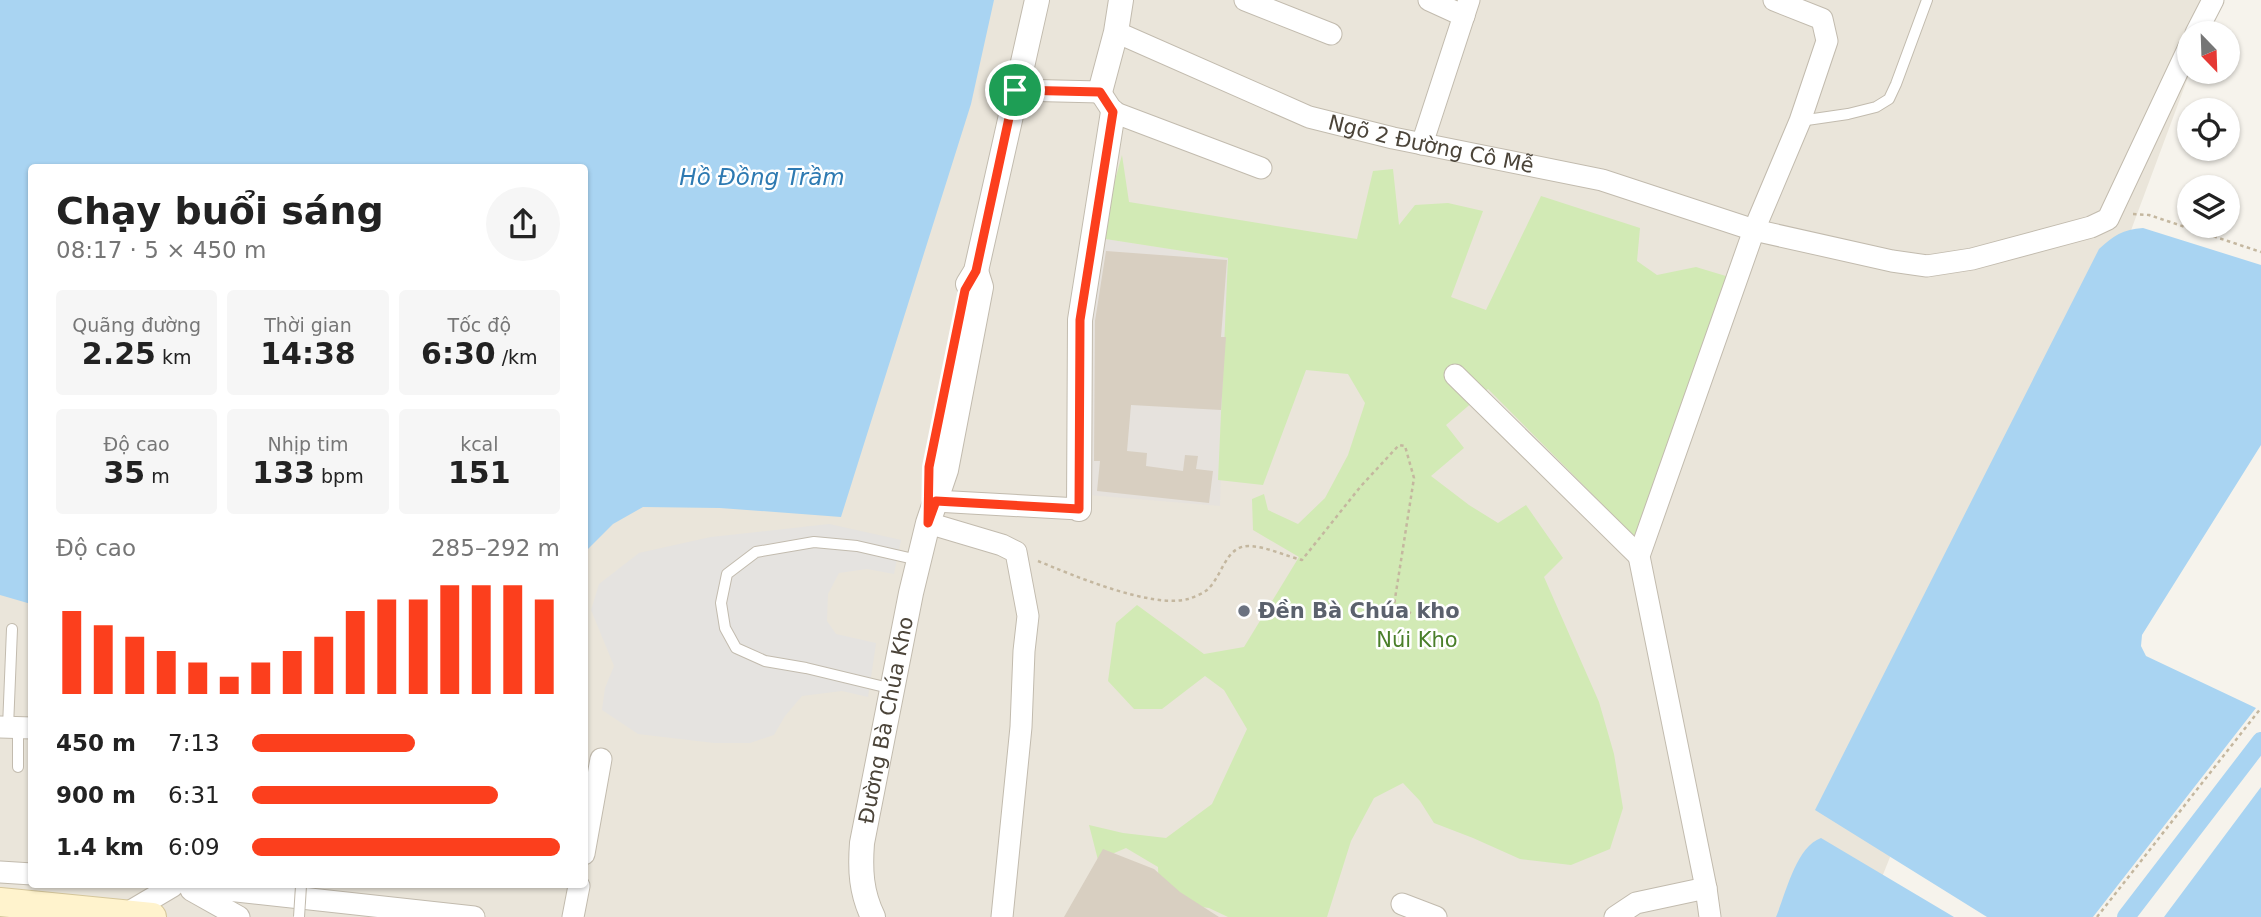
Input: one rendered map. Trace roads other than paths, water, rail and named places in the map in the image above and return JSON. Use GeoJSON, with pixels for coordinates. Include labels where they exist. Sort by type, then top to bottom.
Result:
{"type":"FeatureCollection","features":[{"type":"Feature","properties":{"kind":"main road"},"geometry":{"type":"LineString","coordinates":[[0,902],[152,917]]}},
{"type":"Feature","properties":{"kind":"street","name":"Đường Bà Chúa Kho"},"geometry":{"type":"LineString","coordinates":[[873,917],[860,875],[862,843],[919,560],[946,470],[981,287],[976,271],[1037,0]]}},
{"type":"Feature","properties":{"kind":"street"},"geometry":{"type":"LineString","coordinates":[[932,512],[1079,509],[1080,320],[1121,0]]}},
{"type":"Feature","properties":{"kind":"street"},"geometry":{"type":"LineString","coordinates":[[1245,0],[1331,34]]}},
{"type":"Feature","properties":{"kind":"street"},"geometry":{"type":"LineString","coordinates":[[1422,144],[1466,8],[1429,0]]}},
{"type":"Feature","properties":{"kind":"street"},"geometry":{"type":"LineString","coordinates":[[1710,917],[1639,556],[1755,230],[1800,121],[1827,41],[1822,19],[1774,0]]}},
{"type":"Feature","properties":{"kind":"street"},"geometry":{"type":"LineString","coordinates":[[2202,21],[2213,0]]}},
{"type":"Feature","properties":{"kind":"street","name":"Ngõ 2 Đường Cô Mễ"},"geometry":{"type":"LineString","coordinates":[[1116,32],[1309,117],[1422,144],[1602,180],[1755,230],[1892,261],[1927,266],[1972,259],[2091,227],[2108,219],[2177,73]]}},
{"type":"Feature","properties":{"kind":"street"},"geometry":{"type":"LineString","coordinates":[[1015,90],[1106,102],[1261,168]]}},
{"type":"Feature","properties":{"kind":"street"},"geometry":{"type":"LineString","coordinates":[[1455,375],[1639,556]]}},
{"type":"Feature","properties":{"kind":"street"},"geometry":{"type":"LineString","coordinates":[[932,512],[1016,552],[1028,616],[1021,727],[1002,917]]}},
{"type":"Feature","properties":{"kind":"street"},"geometry":{"type":"LineString","coordinates":[[588,832],[601,759]]}},
{"type":"Feature","properties":{"kind":"street"},"geometry":{"type":"LineString","coordinates":[[0,872],[28,874]]}},
{"type":"Feature","properties":{"kind":"street"},"geometry":{"type":"LineString","coordinates":[[124,915],[170,888]]}},
{"type":"Feature","properties":{"kind":"street"},"geometry":{"type":"LineString","coordinates":[[185,888],[197,892],[239,917]]}},
{"type":"Feature","properties":{"kind":"street"},"geometry":{"type":"LineString","coordinates":[[209,888],[474,917]]}},
{"type":"Feature","properties":{"kind":"street"},"geometry":{"type":"LineString","coordinates":[[573,917],[579,888]]}},
{"type":"Feature","properties":{"kind":"street"},"geometry":{"type":"LineString","coordinates":[[1615,917],[1636,903],[1706,888]]}},
{"type":"Feature","properties":{"kind":"street"},"geometry":{"type":"LineString","coordinates":[[1402,904],[1436,917]]}},
{"type":"Feature","properties":{"kind":"lane"},"geometry":{"type":"LineString","coordinates":[[1800,121],[1867,110],[1889,99],[1927,0]]}},
{"type":"Feature","properties":{"kind":"lane"},"geometry":{"type":"LineString","coordinates":[[893,689],[765,661],[736,648],[725,628],[721,603],[727,574],[756,552],[814,542],[857,546],[919,560]]}},
{"type":"Feature","properties":{"kind":"lane"},"geometry":{"type":"LineString","coordinates":[[12,629],[14,727],[18,767]]}},
{"type":"Feature","properties":{"kind":"lane"},"geometry":{"type":"LineString","coordinates":[[299,917],[301,888]]}},
{"type":"Feature","properties":{"kind":"water","name":"Hồ Đồng Trầm"},"geometry":{"type":"Polygon","coordinates":[[[0,0],[994,0],[971,104],[841,517],[720,508],[643,507],[613,524],[588,549],[588,164],[28,164],[28,603],[0,595],[0,0]]]}},
{"type":"Feature","properties":{"kind":"water"},"geometry":{"type":"Polygon","coordinates":[[[2143,228],[2261,265],[2261,445],[2142,635],[2141,646],[2146,656],[2256,708],[2093,917],[1987,917],[1815,810],[2099,249],[2119,234],[2143,228]]]}},
{"type":"Feature","properties":{"kind":"water"},"geometry":{"type":"Polygon","coordinates":[[[2261,787],[2261,917],[2164,917],[2261,787]]]}},
{"type":"Feature","properties":{"kind":"water"},"geometry":{"type":"Polygon","coordinates":[[[1821,838],[1954,917],[1776,917],[1798,861],[1812,843],[1821,838]]]}},
{"type":"Feature","properties":{"kind":"waterway"},"geometry":{"type":"LineString","coordinates":[[2126,917],[2261,741]]}},
{"type":"Feature","properties":{"kind":"place","name":"Đền Bà Chúa kho"},"geometry":{"type":"Point","coordinates":[1244,611]}},
{"type":"Feature","properties":{"kind":"park label","name":"Núi Kho"},"geometry":{"type":"Point","coordinates":[1417,640]}}]}
